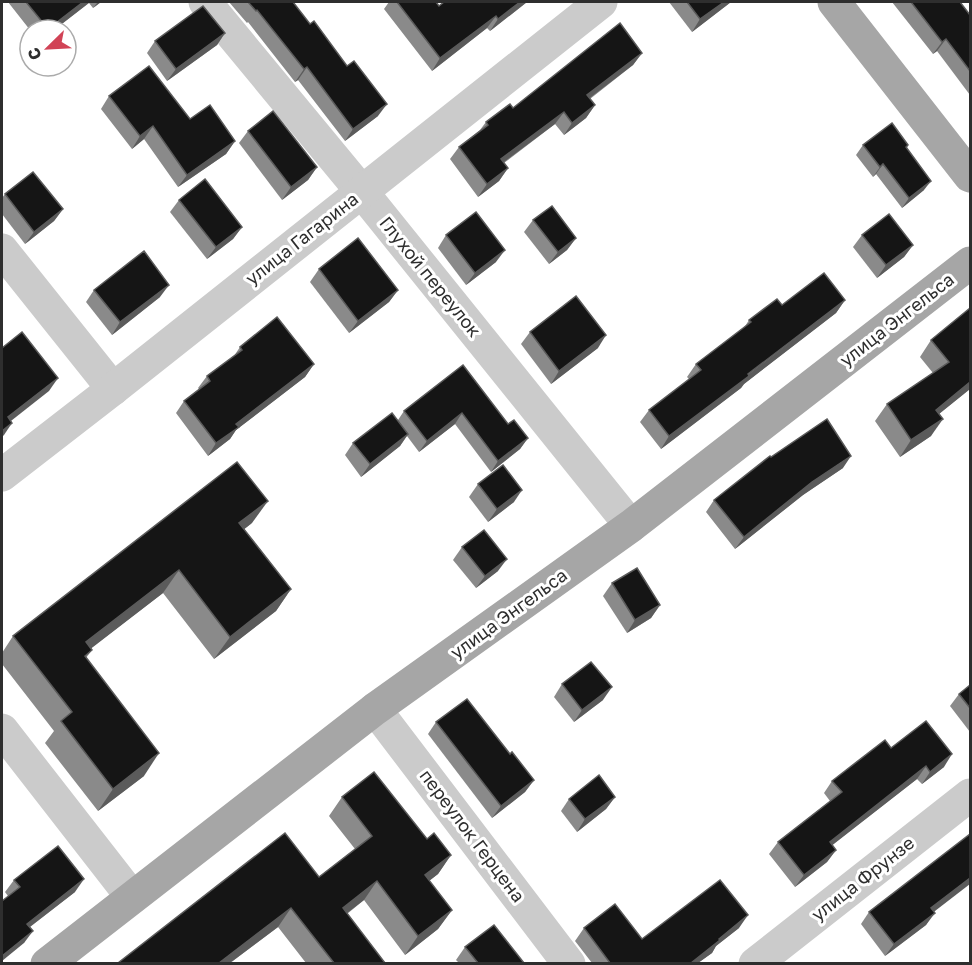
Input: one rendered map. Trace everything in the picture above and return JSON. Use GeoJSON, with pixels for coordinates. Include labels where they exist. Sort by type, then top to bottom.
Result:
{"type":"FeatureCollection","features":[{"type":"Feature","properties":{"kind":"main road"},"geometry":{"type":"LineString","coordinates":[[834,2],[970,176]]}},
{"type":"Feature","properties":{"kind":"main road","name":"улица Энгельса"},"geometry":{"type":"LineString","coordinates":[[47,963],[375,709],[631,526],[970,263]]}},
{"type":"Feature","properties":{"kind":"street","name":"Глухой переулок"},"geometry":{"type":"LineString","coordinates":[[205,2],[362,192],[631,526]]}},
{"type":"Feature","properties":{"kind":"street","name":"улица Гагарина"},"geometry":{"type":"LineString","coordinates":[[2,475],[601,2]]}},
{"type":"Feature","properties":{"kind":"street"},"geometry":{"type":"LineString","coordinates":[[2,250],[113,389]]}},
{"type":"Feature","properties":{"kind":"street","name":"переулок Герцена"},"geometry":{"type":"LineString","coordinates":[[375,709],[569,963]]}},
{"type":"Feature","properties":{"kind":"street"},"geometry":{"type":"LineString","coordinates":[[2,730],[132,897]]}},
{"type":"Feature","properties":{"kind":"street","name":"улица Фрунзе"},"geometry":{"type":"LineString","coordinates":[[754,963],[970,795]]}},
{"type":"Feature","properties":{"kind":"building"},"geometry":{"type":"Polygon","coordinates":[[[26,2],[83,2],[62,18],[39,18],[26,2]]]}},
{"type":"Feature","properties":{"kind":"building"},"geometry":{"type":"Polygon","coordinates":[[[248,2],[293,2],[310,24],[314,21],[347,66],[354,61],[387,104],[353,129],[307,67],[304,69],[248,2]]]}},
{"type":"Feature","properties":{"kind":"building"},"geometry":{"type":"Polygon","coordinates":[[[397,2],[436,2],[439,6],[444,2],[520,2],[498,19],[496,16],[440,58],[397,2]]]}},
{"type":"Feature","properties":{"kind":"building"},"geometry":{"type":"Polygon","coordinates":[[[687,2],[724,2],[700,19],[687,2]]]}},
{"type":"Feature","properties":{"kind":"building"},"geometry":{"type":"Polygon","coordinates":[[[911,2],[960,2],[970,15],[970,71],[946,39],[942,42],[911,2]]]}},
{"type":"Feature","properties":{"kind":"building"},"geometry":{"type":"Polygon","coordinates":[[[203,6],[225,33],[176,69],[155,41],[203,6]]]}},
{"type":"Feature","properties":{"kind":"building"},"geometry":{"type":"Polygon","coordinates":[[[620,23],[642,53],[587,95],[595,105],[572,123],[564,112],[501,159],[508,168],[487,184],[459,147],[488,125],[486,122],[510,104],[513,108],[620,23]]]}},
{"type":"Feature","properties":{"kind":"building"},"geometry":{"type":"Polygon","coordinates":[[[149,66],[190,119],[210,105],[235,141],[187,175],[153,126],[140,136],[109,96],[149,66]]]}},
{"type":"Feature","properties":{"kind":"building"},"geometry":{"type":"Polygon","coordinates":[[[273,111],[317,167],[291,187],[248,131],[273,111]]]}},
{"type":"Feature","properties":{"kind":"building"},"geometry":{"type":"Polygon","coordinates":[[[892,123],[931,181],[909,198],[883,164],[880,167],[863,145],[892,123]]]}},
{"type":"Feature","properties":{"kind":"building"},"geometry":{"type":"Polygon","coordinates":[[[33,172],[63,209],[34,232],[5,194],[33,172]]]}},
{"type":"Feature","properties":{"kind":"building"},"geometry":{"type":"Polygon","coordinates":[[[205,179],[242,227],[216,247],[179,200],[205,179]]]}},
{"type":"Feature","properties":{"kind":"building"},"geometry":{"type":"Polygon","coordinates":[[[552,206],[576,238],[558,252],[533,220],[552,206]]]}},
{"type":"Feature","properties":{"kind":"building"},"geometry":{"type":"Polygon","coordinates":[[[476,212],[505,250],[475,273],[446,235],[476,212]]]}},
{"type":"Feature","properties":{"kind":"building"},"geometry":{"type":"Polygon","coordinates":[[[889,214],[913,245],[886,265],[862,235],[889,214]]]}},
{"type":"Feature","properties":{"kind":"building"},"geometry":{"type":"Polygon","coordinates":[[[358,238],[398,290],[358,321],[319,269],[358,238]]]}},
{"type":"Feature","properties":{"kind":"building"},"geometry":{"type":"Polygon","coordinates":[[[144,251],[169,285],[120,322],[94,290],[144,251]]]}},
{"type":"Feature","properties":{"kind":"building"},"geometry":{"type":"Polygon","coordinates":[[[824,273],[845,300],[669,436],[649,410],[701,370],[696,364],[751,322],[749,320],[777,299],[782,305],[824,273]]]}},
{"type":"Feature","properties":{"kind":"building"},"geometry":{"type":"Polygon","coordinates":[[[576,296],[606,335],[559,371],[530,332],[576,296]]]}},
{"type":"Feature","properties":{"kind":"building"},"geometry":{"type":"Polygon","coordinates":[[[970,308],[970,382],[936,410],[943,419],[911,440],[887,404],[949,362],[931,340],[970,308]]]}},
{"type":"Feature","properties":{"kind":"building"},"geometry":{"type":"Polygon","coordinates":[[[277,317],[314,364],[236,424],[239,427],[216,443],[184,401],[210,381],[207,376],[242,350],[240,347],[277,317]]]}},
{"type":"Feature","properties":{"kind":"building"},"geometry":{"type":"Polygon","coordinates":[[[22,332],[58,378],[8,417],[12,423],[2,431],[2,348],[22,332]]]}},
{"type":"Feature","properties":{"kind":"building"},"geometry":{"type":"Polygon","coordinates":[[[463,365],[508,424],[514,420],[528,438],[498,461],[462,413],[427,441],[404,411],[463,365]]]}},
{"type":"Feature","properties":{"kind":"building"},"geometry":{"type":"Polygon","coordinates":[[[392,413],[408,434],[370,464],[353,443],[392,413]]]}},
{"type":"Feature","properties":{"kind":"building"},"geometry":{"type":"Polygon","coordinates":[[[827,419],[851,456],[812,482],[744,537],[714,500],[770,456],[827,419]]]}},
{"type":"Feature","properties":{"kind":"building"},"geometry":{"type":"Polygon","coordinates":[[[237,462],[268,501],[239,523],[291,589],[230,637],[179,570],[86,642],[92,650],[85,656],[159,753],[113,789],[61,721],[72,712],[13,636],[237,462]]]}},
{"type":"Feature","properties":{"kind":"building"},"geometry":{"type":"Polygon","coordinates":[[[503,465],[522,490],[497,509],[478,484],[503,465]]]}},
{"type":"Feature","properties":{"kind":"building"},"geometry":{"type":"Polygon","coordinates":[[[484,530],[507,559],[485,576],[462,547],[484,530]]]}},
{"type":"Feature","properties":{"kind":"building"},"geometry":{"type":"Polygon","coordinates":[[[637,568],[660,605],[635,620],[612,583],[637,568]]]}},
{"type":"Feature","properties":{"kind":"building"},"geometry":{"type":"Polygon","coordinates":[[[591,662],[612,687],[582,710],[562,684],[591,662]]]}},
{"type":"Feature","properties":{"kind":"building"},"geometry":{"type":"Polygon","coordinates":[[[970,685],[970,708],[959,694],[970,685]]]}},
{"type":"Feature","properties":{"kind":"building"},"geometry":{"type":"Polygon","coordinates":[[[467,699],[510,754],[512,752],[534,780],[501,806],[436,722],[467,699]]]}},
{"type":"Feature","properties":{"kind":"building"},"geometry":{"type":"Polygon","coordinates":[[[926,721],[952,754],[930,772],[926,766],[830,842],[836,850],[804,875],[778,842],[842,792],[832,781],[885,740],[891,748],[926,721]]]}},
{"type":"Feature","properties":{"kind":"building"},"geometry":{"type":"Polygon","coordinates":[[[374,772],[427,839],[434,833],[451,855],[425,875],[452,910],[418,936],[377,881],[343,908],[385,963],[334,963],[291,908],[219,963],[118,963],[285,833],[319,877],[372,836],[342,797],[374,772]]]}},
{"type":"Feature","properties":{"kind":"building"},"geometry":{"type":"Polygon","coordinates":[[[599,775],[615,797],[585,819],[569,799],[599,775]]]}},
{"type":"Feature","properties":{"kind":"building"},"geometry":{"type":"Polygon","coordinates":[[[970,834],[970,878],[931,908],[935,913],[894,944],[869,912],[970,834]]]}},
{"type":"Feature","properties":{"kind":"building"},"geometry":{"type":"Polygon","coordinates":[[[58,846],[84,879],[27,924],[33,931],[2,956],[2,901],[20,887],[14,880],[58,846]]]}},
{"type":"Feature","properties":{"kind":"building"},"geometry":{"type":"Polygon","coordinates":[[[720,880],[748,915],[691,963],[610,963],[584,928],[615,904],[642,939],[720,880]]]}},
{"type":"Feature","properties":{"kind":"building"},"geometry":{"type":"Polygon","coordinates":[[[494,925],[524,963],[478,963],[465,947],[494,925]]]}}]}
